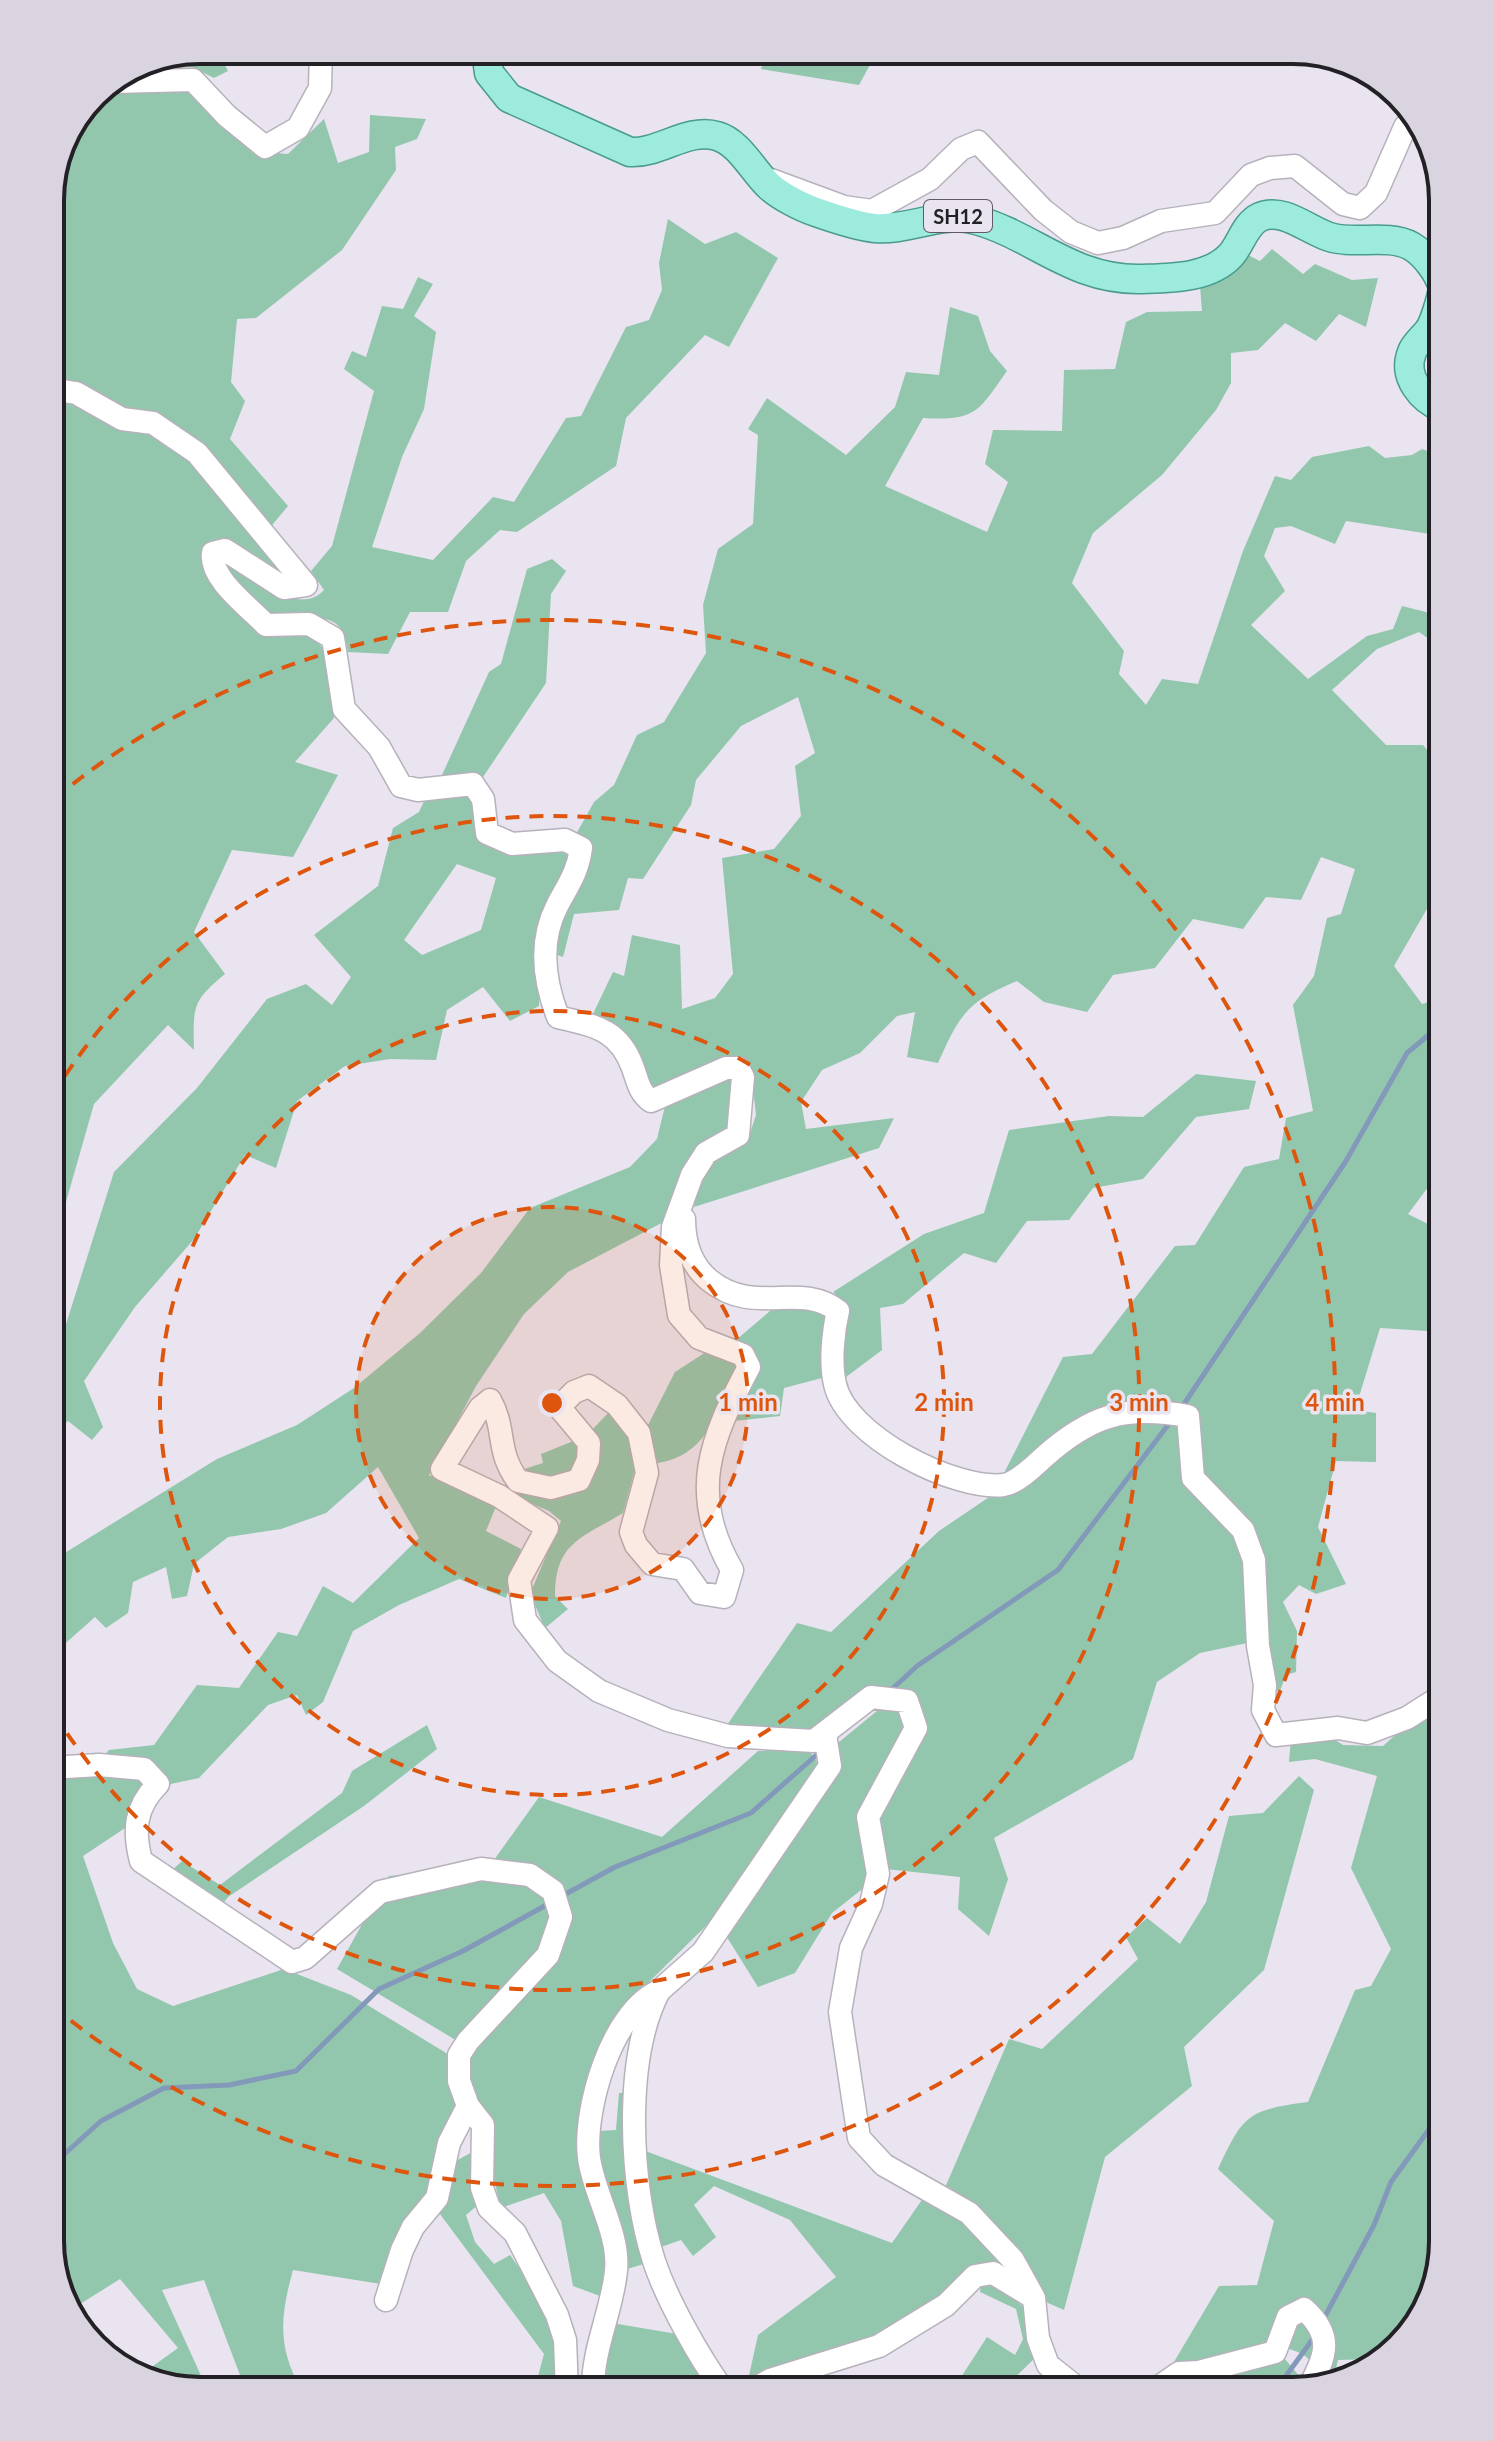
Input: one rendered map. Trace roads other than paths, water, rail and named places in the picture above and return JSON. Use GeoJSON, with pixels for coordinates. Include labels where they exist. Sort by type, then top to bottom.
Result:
{"type":"FeatureCollection","features":[{"type":"Feature","properties":{"kind":"main road","name":"SH12"},"geometry":{"type":"LineString","coordinates":[[488,64],[489,73],[509,98],[630,152],[645,153],[702,134],[719,136],[772,189],[830,216],[876,228],[957,216],[979,220],[1077,268],[1137,279],[1189,276],[1211,270],[1230,256],[1249,225],[1261,216],[1280,216],[1331,238],[1355,243],[1396,242],[1412,246],[1429,265]]}},
{"type":"Feature","properties":{"kind":"main road","name":"SH12"},"geometry":{"type":"LineString","coordinates":[[1429,330],[1412,351],[1410,364],[1414,387],[1429,402]]}},
{"type":"Feature","properties":{"kind":"street"},"geometry":{"type":"LineString","coordinates":[[135,81],[193,80],[227,116],[265,147],[298,128],[320,88],[321,64]]}},
{"type":"Feature","properties":{"kind":"street"},"geometry":{"type":"LineString","coordinates":[[758,176],[844,207],[872,211],[930,179],[961,149],[978,142],[1043,210],[1071,232],[1098,243],[1123,238],[1161,221],[1215,213],[1251,175],[1270,168],[1295,166],[1343,204],[1360,208],[1376,193],[1407,127]]}},
{"type":"Feature","properties":{"kind":"street"},"geometry":{"type":"LineString","coordinates":[[64,391],[76,393],[122,419],[153,423],[197,453],[306,585],[284,588],[225,550],[213,553],[211,564],[217,577],[266,625],[309,624],[333,638],[344,709],[379,747],[401,786],[418,790],[473,784],[483,799],[487,833],[512,844],[565,840],[581,848],[578,871],[556,908],[545,944],[547,991],[558,1017],[593,1026],[618,1039],[641,1094],[651,1101],[726,1068],[738,1068],[743,1077],[738,1135],[706,1153],[692,1175],[673,1227],[672,1252],[679,1315],[699,1338],[743,1355],[749,1367],[719,1424],[710,1459],[707,1500],[715,1541],[732,1570],[724,1597],[700,1593],[683,1569],[652,1564],[636,1545],[631,1532],[647,1473],[639,1433],[617,1405],[589,1386],[574,1392],[559,1407],[589,1443],[588,1460],[579,1480],[551,1488],[518,1481],[504,1461],[501,1420],[490,1400],[480,1408],[442,1469],[499,1496],[547,1528],[519,1580],[525,1620],[557,1661],[599,1691],[668,1720],[728,1736],[814,1741],[871,1697],[907,1701],[916,1728],[868,1817],[878,1874],[871,1904],[851,1948],[840,2012],[859,2138],[884,2165],[969,2213],[1013,2260],[1034,2298],[1038,2338],[1048,2365],[1063,2377]]}},
{"type":"Feature","properties":{"kind":"street"},"geometry":{"type":"LineString","coordinates":[[685,1201],[684,1239],[698,1271],[727,1294],[825,1300],[838,1311],[833,1330],[835,1385],[851,1413],[884,1444],[926,1466],[975,1484],[1007,1485],[1089,1421],[1110,1415],[1162,1412],[1188,1416],[1193,1478],[1243,1530],[1254,1560],[1258,1646],[1265,1685],[1263,1710],[1276,1735],[1338,1728],[1367,1733],[1407,1718],[1429,1704]]}},
{"type":"Feature","properties":{"kind":"street"},"geometry":{"type":"LineString","coordinates":[[595,2377],[617,2268],[589,2158],[591,2113],[612,2042],[647,1996],[659,1991],[703,1952],[830,1766],[825,1734]]}},
{"type":"Feature","properties":{"kind":"street"},"geometry":{"type":"LineString","coordinates":[[64,1767],[99,1765],[144,1769],[158,1784],[143,1799],[134,1835],[141,1861],[292,1962],[305,1958],[380,1892],[434,1877],[481,1869],[530,1875],[553,1891],[561,1917],[548,1955],[468,2041],[459,2055],[459,2081],[468,2106],[483,2125],[482,2188],[489,2208],[515,2233],[557,2315],[565,2340],[566,2377]]}},
{"type":"Feature","properties":{"kind":"street"},"geometry":{"type":"LineString","coordinates":[[659,1991],[647,2014],[637,2053],[634,2146],[654,2260],[672,2302],[714,2377]]}},
{"type":"Feature","properties":{"kind":"street"},"geometry":{"type":"LineString","coordinates":[[386,2300],[413,2227],[437,2198],[449,2143],[468,2106]]}},
{"type":"Feature","properties":{"kind":"street"},"geometry":{"type":"LineString","coordinates":[[780,2377],[879,2346],[946,2305],[975,2276],[993,2273],[1034,2298]]}},
{"type":"Feature","properties":{"kind":"street"},"geometry":{"type":"LineString","coordinates":[[1173,2377],[1179,2373],[1199,2372],[1275,2352],[1288,2317],[1304,2309],[1320,2323],[1326,2346],[1314,2375]]}},
{"type":"Feature","properties":{"kind":"waterway"},"geometry":{"type":"LineString","coordinates":[[1182,1407],[1346,1161],[1407,1053],[1429,1035]]}},
{"type":"Feature","properties":{"kind":"waterway"},"geometry":{"type":"LineString","coordinates":[[890,1691],[917,1666],[1058,1570],[1171,1421]]}},
{"type":"Feature","properties":{"kind":"waterway"},"geometry":{"type":"LineString","coordinates":[[562,1896],[615,1867],[751,1813],[822,1750]]}},
{"type":"Feature","properties":{"kind":"waterway"},"geometry":{"type":"LineString","coordinates":[[64,2154],[101,2121],[164,2088],[229,2085],[296,2071],[379,1989],[463,1951],[550,1903]]}},
{"type":"Feature","properties":{"kind":"waterway"},"geometry":{"type":"LineString","coordinates":[[1323,2320],[1374,2225],[1391,2182],[1429,2129]]}},
{"type":"Feature","properties":{"kind":"waterway"},"geometry":{"type":"LineString","coordinates":[[1285,2377],[1315,2336]]}}]}
